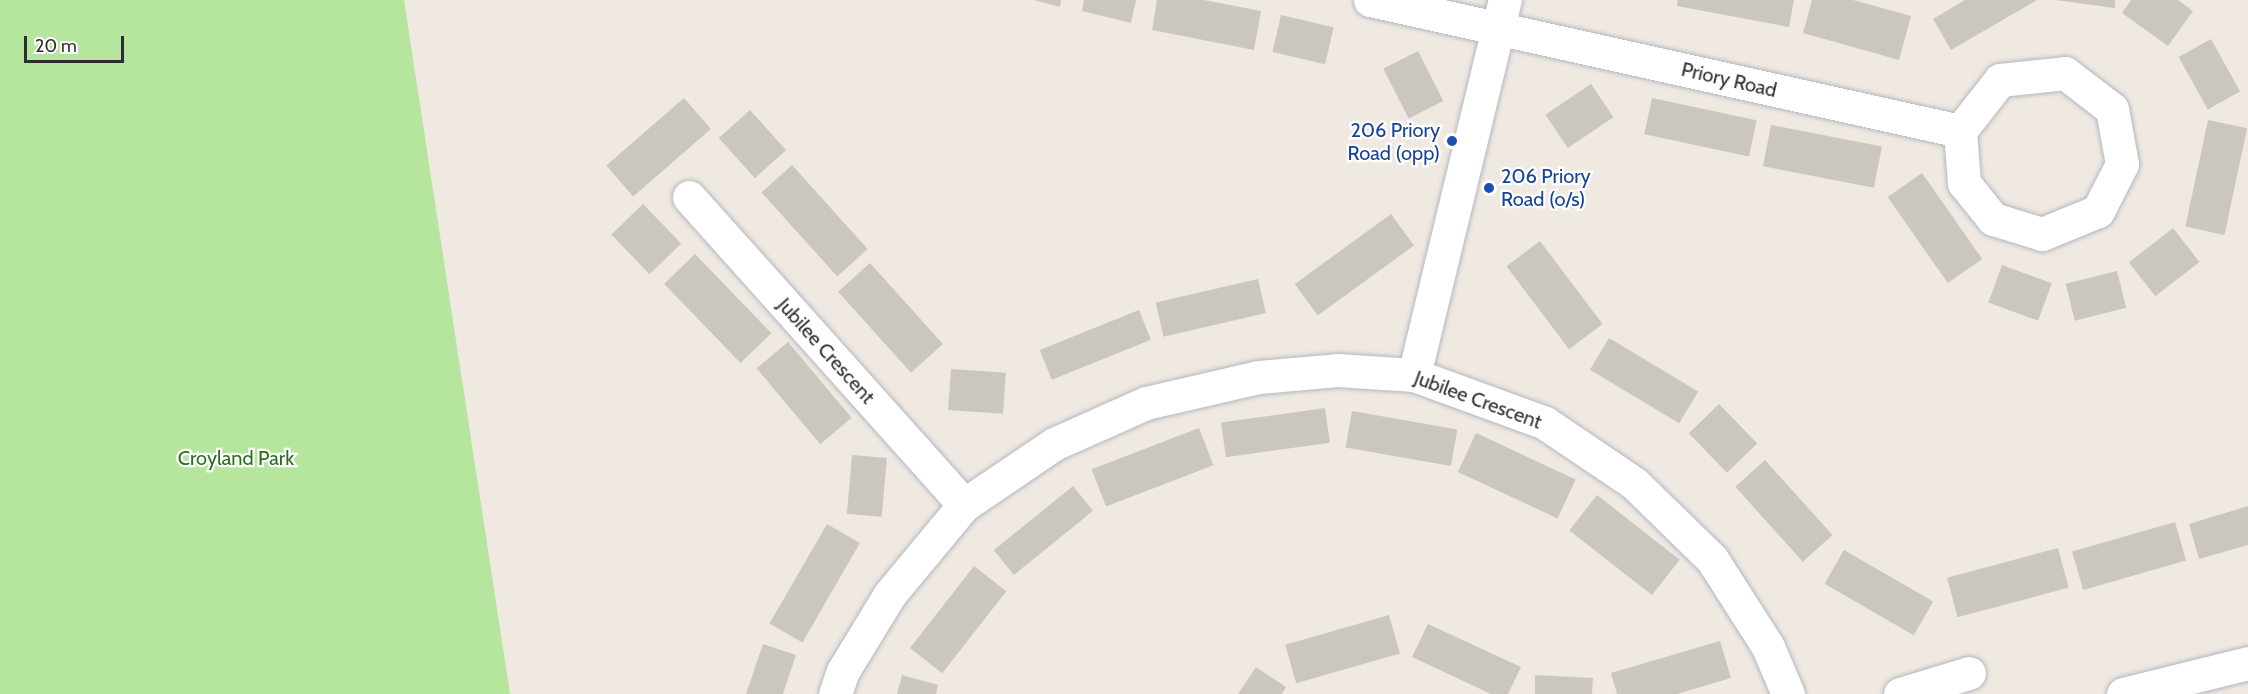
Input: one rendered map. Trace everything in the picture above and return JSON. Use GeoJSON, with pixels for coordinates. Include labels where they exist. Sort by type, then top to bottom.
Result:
{"type":"FeatureCollection","features":[{"type":"Feature","properties":{"kind":"street","name":"Priory Road"},"geometry":{"type":"LineString","coordinates":[[1370,0],[1501,14],[1960,132]]}},
{"type":"Feature","properties":{"kind":"street"},"geometry":{"type":"LineString","coordinates":[[1414,375],[1501,14]]}},
{"type":"Feature","properties":{"kind":"street"},"geometry":{"type":"LineString","coordinates":[[2065,73],[2112,109],[2122,164],[2098,211],[2042,234],[1993,219],[1964,183],[1960,132],[2000,80],[2065,73]]}},
{"type":"Feature","properties":{"kind":"street","name":"Jubilee Crescent"},"geometry":{"type":"LineString","coordinates":[[689,197],[964,505]]}},
{"type":"Feature","properties":{"kind":"street","name":"Jubilee Crescent"},"geometry":{"type":"LineString","coordinates":[[834,694],[843,671],[890,594],[964,505],[1054,444],[1146,403],[1259,377],[1336,370],[1414,375],[1545,423],[1634,483],[1712,559],[1768,647],[1788,694]]}},
{"type":"Feature","properties":{"kind":"street"},"geometry":{"type":"LineString","coordinates":[[2123,694],[2248,663]]}},
{"type":"Feature","properties":{"kind":"street"},"geometry":{"type":"LineString","coordinates":[[1900,694],[1969,673]]}},
{"type":"Feature","properties":{"kind":"green space","name":"Croyland Park"},"geometry":{"type":"Polygon","coordinates":[[[0,0],[404,0],[510,694],[0,694],[0,0]]]}},
{"type":"Feature","properties":{"kind":"building"},"geometry":{"type":"Polygon","coordinates":[[[1034,0],[1061,0],[1060,7],[1034,0]]]}},
{"type":"Feature","properties":{"kind":"building"},"geometry":{"type":"Polygon","coordinates":[[[1084,0],[1136,0],[1131,23],[1082,11],[1084,0]]]}},
{"type":"Feature","properties":{"kind":"building"},"geometry":{"type":"Polygon","coordinates":[[[1157,0],[1204,0],[1261,11],[1254,50],[1152,30],[1157,0]]]}},
{"type":"Feature","properties":{"kind":"building"},"geometry":{"type":"Polygon","coordinates":[[[1678,0],[1794,0],[1789,27],[1677,6],[1678,0]]]}},
{"type":"Feature","properties":{"kind":"building"},"geometry":{"type":"Polygon","coordinates":[[[1812,0],[1853,0],[1911,16],[1899,60],[1803,33],[1812,0]]]}},
{"type":"Feature","properties":{"kind":"building"},"geometry":{"type":"Polygon","coordinates":[[[1965,0],[2037,0],[1951,50],[1933,19],[1965,0]]]}},
{"type":"Feature","properties":{"kind":"building"},"geometry":{"type":"Polygon","coordinates":[[[2055,0],[2115,0],[2115,8],[2055,0]]]}},
{"type":"Feature","properties":{"kind":"building"},"geometry":{"type":"Polygon","coordinates":[[[2131,0],[2178,0],[2193,11],[2168,46],[2122,13],[2131,0]]]}},
{"type":"Feature","properties":{"kind":"building"},"geometry":{"type":"Polygon","coordinates":[[[1281,15],[1334,27],[1325,64],[1272,52],[1281,15]]]}},
{"type":"Feature","properties":{"kind":"building"},"geometry":{"type":"Polygon","coordinates":[[[2211,39],[2240,91],[2208,109],[2179,57],[2211,39]]]}},
{"type":"Feature","properties":{"kind":"building"},"geometry":{"type":"Polygon","coordinates":[[[1418,51],[1443,101],[1409,119],[1383,69],[1418,51]]]}},
{"type":"Feature","properties":{"kind":"building"},"geometry":{"type":"Polygon","coordinates":[[[1591,84],[1613,117],[1568,148],[1545,115],[1591,84]]]}},
{"type":"Feature","properties":{"kind":"building"},"geometry":{"type":"Polygon","coordinates":[[[684,98],[711,129],[633,197],[606,166],[684,98]]]}},
{"type":"Feature","properties":{"kind":"building"},"geometry":{"type":"Polygon","coordinates":[[[1652,98],[1757,120],[1749,156],[1644,134],[1652,98]]]}},
{"type":"Feature","properties":{"kind":"building"},"geometry":{"type":"Polygon","coordinates":[[[750,110],[786,150],[755,178],[719,138],[750,110]]]}},
{"type":"Feature","properties":{"kind":"building"},"geometry":{"type":"Polygon","coordinates":[[[2208,120],[2247,128],[2224,235],[2185,227],[2208,120]]]}},
{"type":"Feature","properties":{"kind":"building"},"geometry":{"type":"Polygon","coordinates":[[[1771,125],[1882,147],[1874,188],[1763,166],[1771,125]]]}},
{"type":"Feature","properties":{"kind":"building"},"geometry":{"type":"Polygon","coordinates":[[[792,165],[868,249],[837,276],[762,192],[792,165]]]}},
{"type":"Feature","properties":{"kind":"building"},"geometry":{"type":"Polygon","coordinates":[[[1922,173],[1982,259],[1948,283],[1888,197],[1922,173]]]}},
{"type":"Feature","properties":{"kind":"building"},"geometry":{"type":"Polygon","coordinates":[[[643,204],[681,244],[650,274],[611,235],[643,204]]]}},
{"type":"Feature","properties":{"kind":"building"},"geometry":{"type":"Polygon","coordinates":[[[1391,214],[1414,246],[1318,315],[1295,284],[1391,214]]]}},
{"type":"Feature","properties":{"kind":"building"},"geometry":{"type":"Polygon","coordinates":[[[2173,228],[2199,262],[2155,296],[2129,262],[2173,228]]]}},
{"type":"Feature","properties":{"kind":"building"},"geometry":{"type":"Polygon","coordinates":[[[1540,241],[1603,324],[1569,349],[1506,266],[1540,241]]]}},
{"type":"Feature","properties":{"kind":"building"},"geometry":{"type":"Polygon","coordinates":[[[695,254],[771,333],[740,363],[664,284],[695,254]]]}},
{"type":"Feature","properties":{"kind":"building"},"geometry":{"type":"Polygon","coordinates":[[[870,263],[943,344],[911,373],[838,292],[870,263]]]}},
{"type":"Feature","properties":{"kind":"building"},"geometry":{"type":"Polygon","coordinates":[[[2002,265],[2052,283],[2038,321],[1988,303],[2002,265]]]}},
{"type":"Feature","properties":{"kind":"building"},"geometry":{"type":"Polygon","coordinates":[[[2117,271],[2126,308],[2075,321],[2066,284],[2117,271]]]}},
{"type":"Feature","properties":{"kind":"building"},"geometry":{"type":"Polygon","coordinates":[[[1258,279],[1266,313],[1164,337],[1156,303],[1258,279]]]}},
{"type":"Feature","properties":{"kind":"building"},"geometry":{"type":"Polygon","coordinates":[[[1139,310],[1151,340],[1052,380],[1040,350],[1139,310]]]}},
{"type":"Feature","properties":{"kind":"building"},"geometry":{"type":"Polygon","coordinates":[[[1609,338],[1698,392],[1679,423],[1590,370],[1609,338]]]}},
{"type":"Feature","properties":{"kind":"building"},"geometry":{"type":"Polygon","coordinates":[[[788,342],[852,418],[820,444],[757,368],[788,342]]]}},
{"type":"Feature","properties":{"kind":"building"},"geometry":{"type":"Polygon","coordinates":[[[951,369],[1006,373],[1003,414],[948,410],[951,369]]]}},
{"type":"Feature","properties":{"kind":"building"},"geometry":{"type":"Polygon","coordinates":[[[1719,404],[1757,444],[1727,473],[1689,433],[1719,404]]]}},
{"type":"Feature","properties":{"kind":"building"},"geometry":{"type":"Polygon","coordinates":[[[1325,408],[1330,443],[1226,457],[1221,423],[1325,408]]]}},
{"type":"Feature","properties":{"kind":"building"},"geometry":{"type":"Polygon","coordinates":[[[1352,411],[1457,430],[1451,466],[1346,447],[1352,411]]]}},
{"type":"Feature","properties":{"kind":"building"},"geometry":{"type":"Polygon","coordinates":[[[1199,428],[1213,465],[1106,507],[1092,469],[1199,428]]]}},
{"type":"Feature","properties":{"kind":"building"},"geometry":{"type":"Polygon","coordinates":[[[1476,433],[1576,479],[1558,518],[1458,472],[1476,433]]]}},
{"type":"Feature","properties":{"kind":"building"},"geometry":{"type":"Polygon","coordinates":[[[852,455],[887,458],[882,517],[847,514],[852,455]]]}},
{"type":"Feature","properties":{"kind":"building"},"geometry":{"type":"Polygon","coordinates":[[[1765,460],[1833,535],[1803,562],[1735,487],[1765,460]]]}},
{"type":"Feature","properties":{"kind":"building"},"geometry":{"type":"Polygon","coordinates":[[[1073,486],[1093,511],[1014,575],[994,550],[1073,486]]]}},
{"type":"Feature","properties":{"kind":"building"},"geometry":{"type":"Polygon","coordinates":[[[1597,495],[1680,560],[1652,595],[1569,530],[1597,495]]]}},
{"type":"Feature","properties":{"kind":"building"},"geometry":{"type":"Polygon","coordinates":[[[2248,506],[2248,545],[2199,559],[2189,524],[2248,506]]]}},
{"type":"Feature","properties":{"kind":"building"},"geometry":{"type":"Polygon","coordinates":[[[2175,522],[2186,560],[2083,590],[2072,551],[2175,522]]]}},
{"type":"Feature","properties":{"kind":"building"},"geometry":{"type":"Polygon","coordinates":[[[827,524],[860,543],[802,643],[770,624],[827,524]]]}},
{"type":"Feature","properties":{"kind":"building"},"geometry":{"type":"Polygon","coordinates":[[[2058,548],[2069,588],[1958,617],[1947,578],[2058,548]]]}},
{"type":"Feature","properties":{"kind":"building"},"geometry":{"type":"Polygon","coordinates":[[[1844,550],[1933,601],[1914,635],[1824,584],[1844,550]]]}},
{"type":"Feature","properties":{"kind":"building"},"geometry":{"type":"Polygon","coordinates":[[[974,566],[1006,591],[942,673],[910,648],[974,566]]]}},
{"type":"Feature","properties":{"kind":"building"},"geometry":{"type":"Polygon","coordinates":[[[1389,615],[1400,653],[1296,683],[1285,645],[1389,615]]]}},
{"type":"Feature","properties":{"kind":"building"},"geometry":{"type":"Polygon","coordinates":[[[1428,624],[1521,667],[1508,694],[1491,694],[1412,657],[1428,624]]]}},
{"type":"Feature","properties":{"kind":"building"},"geometry":{"type":"Polygon","coordinates":[[[1720,641],[1731,678],[1677,694],[1617,694],[1611,673],[1720,641]]]}},
{"type":"Feature","properties":{"kind":"building"},"geometry":{"type":"Polygon","coordinates":[[[763,644],[796,655],[783,694],[746,694],[763,644]]]}},
{"type":"Feature","properties":{"kind":"building"},"geometry":{"type":"Polygon","coordinates":[[[1256,667],[1286,687],[1282,694],[1238,694],[1256,667]]]}},
{"type":"Feature","properties":{"kind":"building"},"geometry":{"type":"Polygon","coordinates":[[[902,675],[938,685],[936,694],[897,694],[902,675]]]}},
{"type":"Feature","properties":{"kind":"building"},"geometry":{"type":"Polygon","coordinates":[[[1535,675],[1593,678],[1592,694],[1535,694],[1535,675]]]}},
{"type":"Feature","properties":{"kind":"place","name":"206 Priory Road (opp)"},"geometry":{"type":"Point","coordinates":[1452,141]}},
{"type":"Feature","properties":{"kind":"place","name":"206 Priory Road (o/s)"},"geometry":{"type":"Point","coordinates":[1489,188]}}]}
